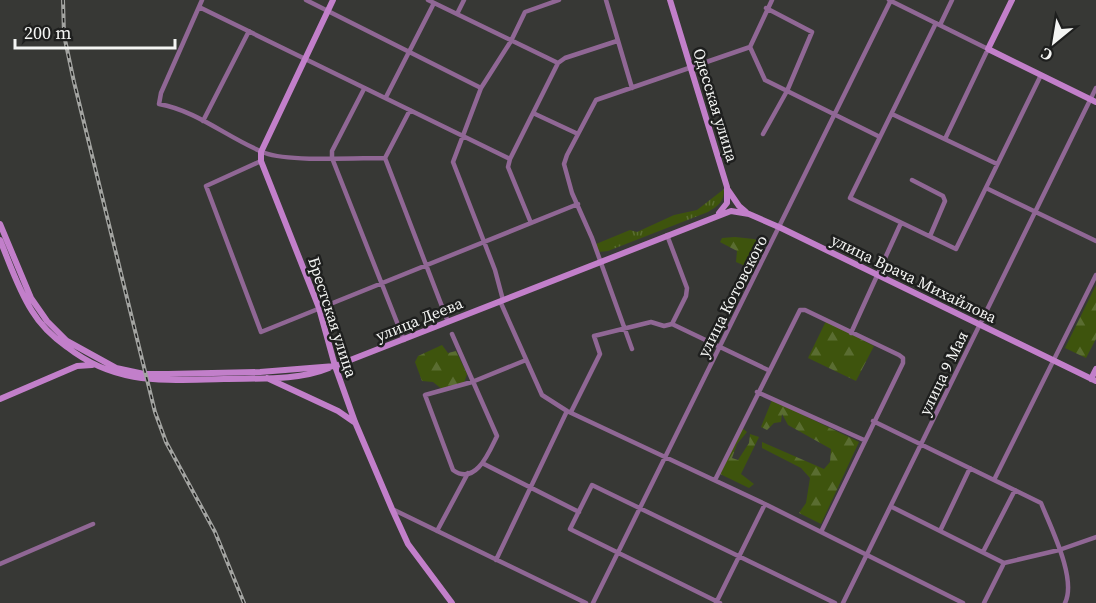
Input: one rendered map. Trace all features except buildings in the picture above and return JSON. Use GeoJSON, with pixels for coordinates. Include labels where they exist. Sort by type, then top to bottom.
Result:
{"type":"FeatureCollection","features":[{"type":"Feature","properties":{"kind":"main road","name":"Брестская улица"},"geometry":{"type":"LineString","coordinates":[[333,0],[261,152],[261,161],[319,308],[335,366],[355,422],[392,509],[408,544],[452,603]]}},
{"type":"Feature","properties":{"kind":"main road","name":"Одесская улица"},"geometry":{"type":"LineString","coordinates":[[670,0],[727,187],[727,203],[717,215]]}},
{"type":"Feature","properties":{"kind":"main road"},"geometry":{"type":"LineString","coordinates":[[1012,0],[988,49],[1093,101]]}},
{"type":"Feature","properties":{"kind":"main road"},"geometry":{"type":"LineString","coordinates":[[727,187],[739,206],[749,214]]}},
{"type":"Feature","properties":{"kind":"main road","name":"улица Врача Михайлова"},"geometry":{"type":"LineString","coordinates":[[717,215],[731,211],[749,214],[781,228],[1094,381]]}},
{"type":"Feature","properties":{"kind":"main road","name":"улица Деева"},"geometry":{"type":"LineString","coordinates":[[0,224],[31,297],[47,321],[73,346],[116,368],[144,374],[168,374],[261,372],[335,366],[717,215]]}},
{"type":"Feature","properties":{"kind":"main road"},"geometry":{"type":"LineString","coordinates":[[0,240],[32,312],[45,329],[68,348],[93,364],[117,375],[142,379],[266,378],[318,372],[335,366]]}},
{"type":"Feature","properties":{"kind":"main road"},"geometry":{"type":"LineString","coordinates":[[68,348],[77,366]]}},
{"type":"Feature","properties":{"kind":"main road"},"geometry":{"type":"LineString","coordinates":[[0,399],[77,366],[93,364]]}},
{"type":"Feature","properties":{"kind":"main road"},"geometry":{"type":"LineString","coordinates":[[1094,381],[1096,369]]}},
{"type":"Feature","properties":{"kind":"main road"},"geometry":{"type":"LineString","coordinates":[[266,378],[338,411],[355,422]]}},
{"type":"Feature","properties":{"kind":"street"},"geometry":{"type":"LineString","coordinates":[[202,0],[161,93],[159,104],[171,106],[203,121],[261,152],[332,159],[386,158]]}},
{"type":"Feature","properties":{"kind":"street"},"geometry":{"type":"LineString","coordinates":[[306,0],[481,88]]}},
{"type":"Feature","properties":{"kind":"street"},"geometry":{"type":"LineString","coordinates":[[428,0],[558,63]]}},
{"type":"Feature","properties":{"kind":"street"},"geometry":{"type":"LineString","coordinates":[[457,14],[464,0]]}},
{"type":"Feature","properties":{"kind":"street"},"geometry":{"type":"LineString","coordinates":[[559,0],[525,12],[511,40],[481,88],[453,162],[485,243],[502,301],[525,360],[542,395],[569,412],[765,504],[963,603]]}},
{"type":"Feature","properties":{"kind":"street"},"geometry":{"type":"LineString","coordinates":[[606,0],[632,88]]}},
{"type":"Feature","properties":{"kind":"street"},"geometry":{"type":"LineString","coordinates":[[772,0],[766,8],[750,46],[765,80],[880,137]]}},
{"type":"Feature","properties":{"kind":"street"},"geometry":{"type":"LineString","coordinates":[[890,0],[988,49],[945,139]]}},
{"type":"Feature","properties":{"kind":"street","name":"улица Котовского"},"geometry":{"type":"LineString","coordinates":[[593,603],[781,228],[890,0]]}},
{"type":"Feature","properties":{"kind":"street"},"geometry":{"type":"LineString","coordinates":[[952,0],[850,198],[956,249],[1041,75]]}},
{"type":"Feature","properties":{"kind":"street"},"geometry":{"type":"LineString","coordinates":[[386,97],[434,3]]}},
{"type":"Feature","properties":{"kind":"street"},"geometry":{"type":"LineString","coordinates":[[199,7],[510,159]]}},
{"type":"Feature","properties":{"kind":"street"},"geometry":{"type":"LineString","coordinates":[[763,134],[787,91],[812,32],[766,8]]}},
{"type":"Feature","properties":{"kind":"street"},"geometry":{"type":"LineString","coordinates":[[203,121],[249,32]]}},
{"type":"Feature","properties":{"kind":"street"},"geometry":{"type":"LineString","coordinates":[[531,223],[508,167],[510,159],[558,63],[565,58],[617,41]]}},
{"type":"Feature","properties":{"kind":"street"},"geometry":{"type":"LineString","coordinates":[[632,350],[564,164],[596,100],[750,46]]}},
{"type":"Feature","properties":{"kind":"street","name":"улица 9 Мая"},"geometry":{"type":"LineString","coordinates":[[843,603],[892,507],[979,324],[1093,101],[1096,88]]}},
{"type":"Feature","properties":{"kind":"street"},"geometry":{"type":"LineString","coordinates":[[364,89],[332,151],[332,159],[404,340]]}},
{"type":"Feature","properties":{"kind":"street"},"geometry":{"type":"LineString","coordinates":[[410,110],[386,158],[448,321]]}},
{"type":"Feature","properties":{"kind":"street"},"geometry":{"type":"LineString","coordinates":[[533,113],[578,134]]}},
{"type":"Feature","properties":{"kind":"street"},"geometry":{"type":"LineString","coordinates":[[892,114],[997,165]]}},
{"type":"Feature","properties":{"kind":"street"},"geometry":{"type":"LineString","coordinates":[[261,161],[206,186],[261,332],[578,204]]}},
{"type":"Feature","properties":{"kind":"street"},"geometry":{"type":"LineString","coordinates":[[912,180],[944,196],[945,201],[930,236]]}},
{"type":"Feature","properties":{"kind":"street"},"geometry":{"type":"LineString","coordinates":[[986,188],[1096,241]]}},
{"type":"Feature","properties":{"kind":"street"},"geometry":{"type":"LineString","coordinates":[[851,333],[876,274],[902,223]]}},
{"type":"Feature","properties":{"kind":"street"},"geometry":{"type":"LineString","coordinates":[[668,235],[687,288],[686,296],[672,324]]}},
{"type":"Feature","properties":{"kind":"street"},"geometry":{"type":"LineString","coordinates":[[994,480],[1096,274]]}},
{"type":"Feature","properties":{"kind":"street"},"geometry":{"type":"LineString","coordinates":[[715,480],[800,310],[805,310],[903,358],[903,363],[873,420],[821,532]]}},
{"type":"Feature","properties":{"kind":"street"},"geometry":{"type":"LineString","coordinates":[[496,560],[600,354],[594,336],[651,322],[664,326],[672,324],[768,370]]}},
{"type":"Feature","properties":{"kind":"street"},"geometry":{"type":"LineString","coordinates":[[452,334],[472,381],[497,436],[484,464],[468,473],[457,473],[453,470],[425,395],[472,381],[525,360]]}},
{"type":"Feature","properties":{"kind":"street"},"geometry":{"type":"LineString","coordinates":[[757,392],[864,440]]}},
{"type":"Feature","properties":{"kind":"street"},"geometry":{"type":"LineString","coordinates":[[873,420],[1041,503],[1059,550],[1070,593],[1065,603]]}},
{"type":"Feature","properties":{"kind":"street"},"geometry":{"type":"LineString","coordinates":[[484,464],[579,512]]}},
{"type":"Feature","properties":{"kind":"street"},"geometry":{"type":"LineString","coordinates":[[940,531],[970,468]]}},
{"type":"Feature","properties":{"kind":"street"},"geometry":{"type":"LineString","coordinates":[[438,531],[468,473]]}},
{"type":"Feature","properties":{"kind":"street"},"geometry":{"type":"LineString","coordinates":[[765,504],[739,556],[718,602],[570,529],[592,485],[739,556],[835,603]]}},
{"type":"Feature","properties":{"kind":"street"},"geometry":{"type":"LineString","coordinates":[[983,552],[1015,490]]}},
{"type":"Feature","properties":{"kind":"street"},"geometry":{"type":"LineString","coordinates":[[892,507],[1004,563],[1059,550],[1096,537]]}},
{"type":"Feature","properties":{"kind":"street"},"geometry":{"type":"LineString","coordinates":[[392,509],[586,603]]}},
{"type":"Feature","properties":{"kind":"street"},"geometry":{"type":"LineString","coordinates":[[0,564],[93,524]]}},
{"type":"Feature","properties":{"kind":"street"},"geometry":{"type":"LineString","coordinates":[[984,603],[1004,563]]}},
{"type":"Feature","properties":{"kind":"green space"},"geometry":{"type":"Polygon","coordinates":[[[724,189],[720,203],[708,212],[608,251],[599,252],[596,244],[630,230],[637,232],[674,215],[697,210],[724,189]]]}},
{"type":"Feature","properties":{"kind":"green space"},"geometry":{"type":"Polygon","coordinates":[[[722,238],[754,239],[765,244],[752,269],[736,262],[737,251],[720,242],[722,238]]]}},
{"type":"Feature","properties":{"kind":"green space"},"geometry":{"type":"Polygon","coordinates":[[[1096,285],[1096,339],[1086,358],[1065,348],[1096,285]]]}},
{"type":"Feature","properties":{"kind":"green space"},"geometry":{"type":"Polygon","coordinates":[[[826,321],[874,346],[856,381],[808,358],[826,321]]]}},
{"type":"Feature","properties":{"kind":"green space"},"geometry":{"type":"Polygon","coordinates":[[[442,345],[448,353],[456,351],[467,374],[464,383],[443,390],[433,382],[422,381],[415,362],[418,356],[442,345]]]}},
{"type":"Feature","properties":{"kind":"green space"},"geometry":{"type":"Polygon","coordinates":[[[772,400],[859,442],[821,524],[799,513],[806,503],[810,478],[801,468],[762,448],[762,442],[824,469],[830,462],[831,449],[788,425],[782,414],[781,422],[774,423],[767,430],[761,427],[772,400]]]}},
{"type":"Feature","properties":{"kind":"green space"},"geometry":{"type":"Polygon","coordinates":[[[741,427],[747,432],[737,444],[732,458],[738,460],[749,443],[750,434],[759,437],[741,474],[754,484],[749,488],[720,474],[741,427]]]}},
{"type":"Feature","properties":{"kind":"railway"},"geometry":{"type":"LineString","coordinates":[[63,0],[64,35],[74,82],[155,412],[166,442],[215,532],[244,603]]}}]}
